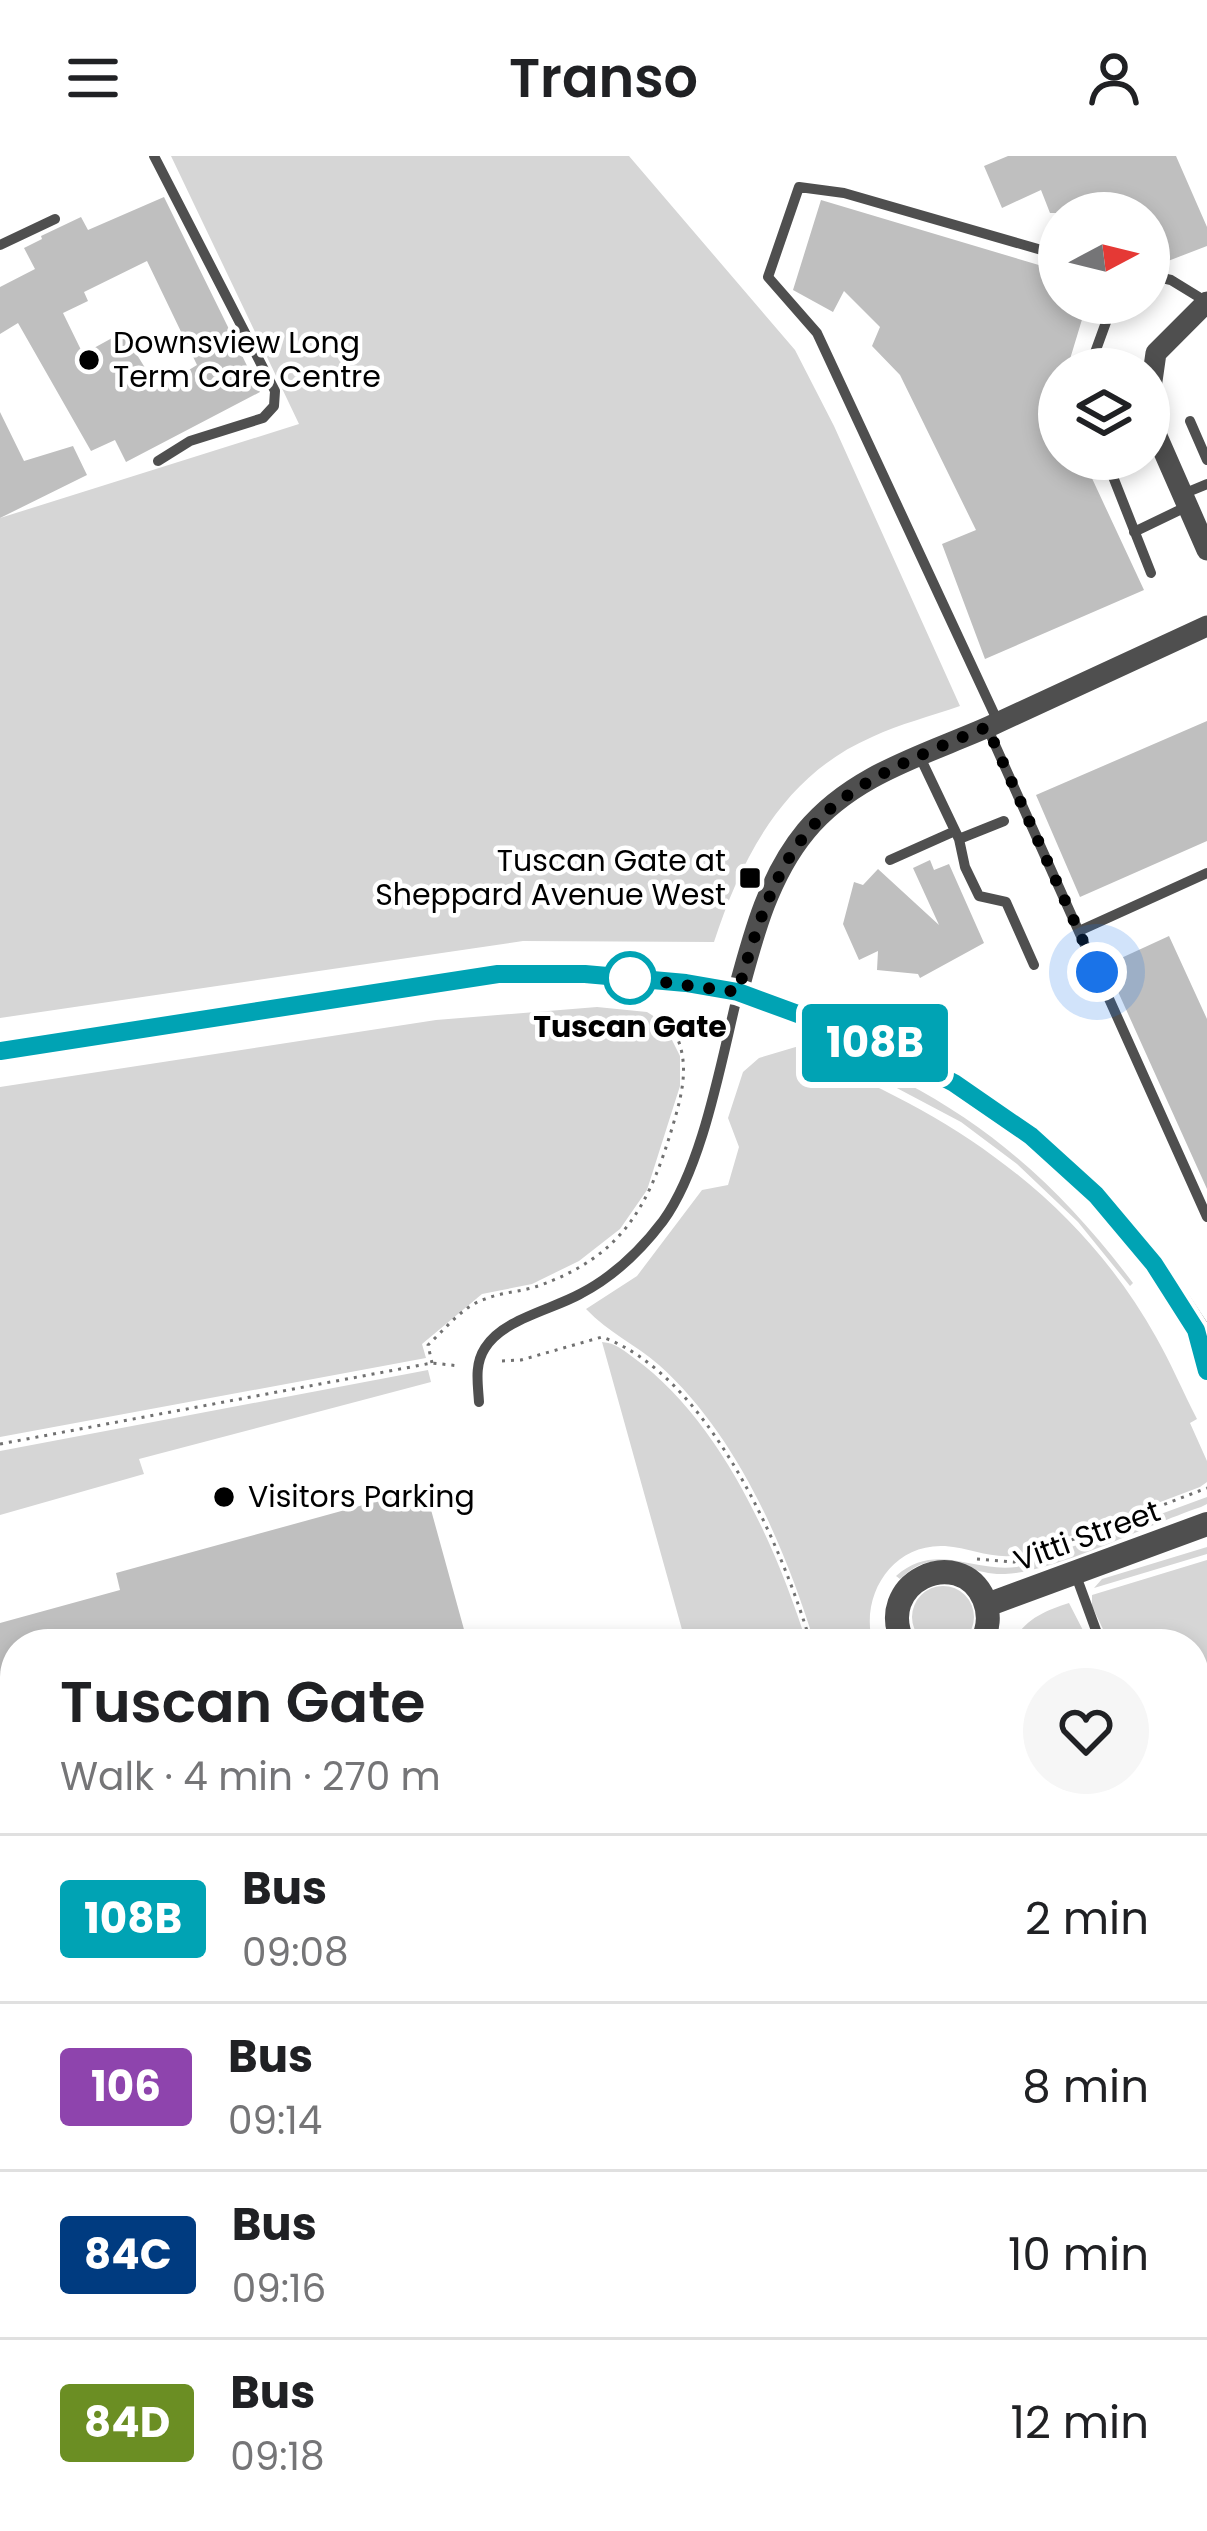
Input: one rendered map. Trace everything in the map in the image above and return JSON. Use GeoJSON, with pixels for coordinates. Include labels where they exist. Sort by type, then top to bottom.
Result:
{"type":"FeatureCollection","features":[{"type":"Feature","properties":{"kind":"main road"},"geometry":{"type":"LineString","coordinates":[[0,1051],[498,974],[585,974],[738,992],[874,1042],[954,1083],[1031,1136],[1096,1195],[1154,1264],[1201,1337],[1207,1371]]}},
{"type":"Feature","properties":{"kind":"street"},"geometry":{"type":"LineString","coordinates":[[1161,348],[1207,302]]}},
{"type":"Feature","properties":{"kind":"street"},"geometry":{"type":"LineString","coordinates":[[1170,466],[1207,550]]}},
{"type":"Feature","properties":{"kind":"street"},"geometry":{"type":"LineString","coordinates":[[738,992],[765,904],[786,860],[808,829],[847,792],[1207,626]]}},
{"type":"Feature","properties":{"kind":"street","name":"Vitti Street"},"geometry":{"type":"LineString","coordinates":[[987,1605],[1207,1524]]}},
{"type":"Feature","properties":{"kind":"street","name":"Vitti Street"},"geometry":{"type":"LineString","coordinates":[[900,1629],[899,1600],[921,1577],[937,1572],[968,1580],[987,1605],[985,1629]]}},
{"type":"Feature","properties":{"kind":"lane"},"geometry":{"type":"LineString","coordinates":[[154,156],[275,391],[274,406],[262,418],[190,441],[158,461]]}},
{"type":"Feature","properties":{"kind":"lane"},"geometry":{"type":"LineString","coordinates":[[1038,249],[844,193],[799,188],[768,278],[817,333],[935,580],[1079,931],[1207,1217]]}},
{"type":"Feature","properties":{"kind":"lane"},"geometry":{"type":"LineString","coordinates":[[0,244],[55,219]]}},
{"type":"Feature","properties":{"kind":"lane"},"geometry":{"type":"LineString","coordinates":[[1170,280],[1207,302]]}},
{"type":"Feature","properties":{"kind":"lane"},"geometry":{"type":"LineString","coordinates":[[1190,421],[1207,460]]}},
{"type":"Feature","properties":{"kind":"lane"},"geometry":{"type":"LineString","coordinates":[[1114,480],[1151,573]]}},
{"type":"Feature","properties":{"kind":"lane"},"geometry":{"type":"LineString","coordinates":[[1134,532],[1207,484]]}},
{"type":"Feature","properties":{"kind":"lane"},"geometry":{"type":"LineString","coordinates":[[919,755],[957,835],[979,896],[1006,902],[1034,964]]}},
{"type":"Feature","properties":{"kind":"lane"},"geometry":{"type":"LineString","coordinates":[[890,860],[1004,820]]}},
{"type":"Feature","properties":{"kind":"lane"},"geometry":{"type":"LineString","coordinates":[[1079,931],[1207,873]]}},
{"type":"Feature","properties":{"kind":"lane"},"geometry":{"type":"LineString","coordinates":[[479,1402],[478,1364],[486,1346],[501,1332],[611,1275],[664,1219],[688,1175],[738,992]]}},
{"type":"Feature","properties":{"kind":"lane"},"geometry":{"type":"LineString","coordinates":[[1075,1573],[1096,1629]]}},
{"type":"Feature","properties":{"kind":"path"},"geometry":{"type":"LineString","coordinates":[[432,1363],[428,1345],[462,1312],[484,1299],[538,1286],[558,1276],[611,1244],[636,1218],[652,1190],[684,1087],[684,1056],[667,1020]]}},
{"type":"Feature","properties":{"kind":"path"},"geometry":{"type":"LineString","coordinates":[[502,1360],[521,1360],[602,1337],[642,1358],[668,1380],[702,1420],[753,1502],[806,1629]]}},
{"type":"Feature","properties":{"kind":"path"},"geometry":{"type":"LineString","coordinates":[[0,1444],[432,1363],[462,1366]]}},
{"type":"Feature","properties":{"kind":"path"},"geometry":{"type":"LineString","coordinates":[[962,1554],[990,1562],[1014,1562],[1207,1489]]}},
{"type":"Feature","properties":{"kind":"path"},"geometry":{"type":"LineString","coordinates":[[874,1622],[875,1629]]}},
{"type":"Feature","properties":{"kind":"shaded area"},"geometry":{"type":"Polygon","coordinates":[[[171,156],[629,156],[795,350],[960,706],[872,737],[814,773],[753,849],[714,942],[523,941],[0,1018],[0,518],[299,424],[171,156]]]}},
{"type":"Feature","properties":{"kind":"shaded area"},"geometry":{"type":"Polygon","coordinates":[[[597,1007],[647,1012],[663,1022],[680,1056],[680,1086],[647,1190],[620,1229],[579,1261],[532,1284],[482,1294],[422,1344],[426,1358],[0,1437],[0,1087],[436,1020],[597,1007]]]}},
{"type":"Feature","properties":{"kind":"shaded area"},"geometry":{"type":"Polygon","coordinates":[[[799,1046],[854,1058],[938,1101],[1030,1169],[1109,1252],[1133,1283],[1130,1286],[1078,1222],[1017,1164],[961,1122],[876,1077],[815,1052],[814,1060],[916,1107],[964,1136],[1052,1204],[1091,1244],[1126,1289],[1197,1419],[1190,1423],[1207,1461],[1207,1482],[1020,1555],[945,1546],[909,1553],[895,1563],[876,1591],[870,1629],[810,1629],[773,1531],[712,1425],[659,1365],[586,1309],[637,1276],[702,1190],[728,1185],[739,1147],[728,1118],[743,1072],[759,1058],[799,1046]]]}},
{"type":"Feature","properties":{"kind":"shaded area"},"geometry":{"type":"Polygon","coordinates":[[[602,1342],[623,1350],[665,1384],[718,1450],[761,1526],[802,1629],[682,1629],[602,1342]]]}},
{"type":"Feature","properties":{"kind":"shaded area"},"geometry":{"type":"Polygon","coordinates":[[[428,1370],[431,1382],[139,1459],[144,1474],[0,1515],[0,1451],[428,1370]]]}},
{"type":"Feature","properties":{"kind":"shaded area"},"geometry":{"type":"Polygon","coordinates":[[[1207,1497],[1207,1504],[1201,1507],[1050,1565],[1005,1574],[940,1561],[927,1562],[900,1579],[896,1576],[911,1566],[925,1561],[940,1559],[1017,1567],[1207,1497]]]}},
{"type":"Feature","properties":{"kind":"shaded area"},"geometry":{"type":"Polygon","coordinates":[[[1207,1547],[1207,1554],[1094,1588],[1102,1579],[1207,1547]]]}},
{"type":"Feature","properties":{"kind":"shaded area"},"geometry":{"type":"Polygon","coordinates":[[[1207,1560],[1207,1629],[1103,1629],[1092,1595],[1207,1560]]]}},
{"type":"Feature","properties":{"kind":"shaded area"},"geometry":{"type":"Polygon","coordinates":[[[931,1589],[955,1589],[971,1605],[971,1629],[915,1629],[915,1605],[931,1589]]]}},
{"type":"Feature","properties":{"kind":"shaded area"},"geometry":{"type":"Polygon","coordinates":[[[1069,1603],[1082,1629],[1023,1629],[1069,1603]]]}},
{"type":"Feature","properties":{"kind":"building"},"geometry":{"type":"Polygon","coordinates":[[[1008,156],[1176,156],[1207,227],[1207,246],[1170,260],[1170,192],[1041,190],[1002,208],[984,166],[1008,156]]]}},
{"type":"Feature","properties":{"kind":"building","name":"Downsview Long Term Care Centre"},"geometry":{"type":"Polygon","coordinates":[[[164,197],[260,392],[126,462],[115,440],[91,451],[18,323],[0,334],[0,287],[35,269],[24,248],[81,217],[88,230],[164,197]],[[147,261],[84,292],[88,301],[63,313],[83,354],[123,332],[158,389],[197,365],[147,261]]]}},
{"type":"Feature","properties":{"kind":"building"},"geometry":{"type":"Polygon","coordinates":[[[821,200],[1038,265],[1038,324],[1081,324],[1073,348],[1038,348],[1038,480],[1093,480],[1144,590],[985,659],[942,544],[976,530],[900,375],[872,346],[880,327],[844,291],[833,312],[793,290],[821,200]]]}},
{"type":"Feature","properties":{"kind":"building"},"geometry":{"type":"Polygon","coordinates":[[[0,412],[24,461],[73,446],[87,475],[0,518],[0,412]]]}},
{"type":"Feature","properties":{"kind":"building"},"geometry":{"type":"Polygon","coordinates":[[[1207,721],[1207,841],[1080,897],[1036,795],[1207,721]]]}},
{"type":"Feature","properties":{"kind":"building"},"geometry":{"type":"Polygon","coordinates":[[[930,860],[934,870],[949,864],[984,943],[920,978],[877,970],[878,951],[859,960],[843,924],[854,882],[863,885],[878,869],[939,925],[913,868],[930,860]]]}},
{"type":"Feature","properties":{"kind":"building"},"geometry":{"type":"Polygon","coordinates":[[[1169,936],[1207,1019],[1207,1189],[1106,965],[1169,936]]]}},
{"type":"Feature","properties":{"kind":"building"},"geometry":{"type":"Polygon","coordinates":[[[425,1488],[464,1629],[0,1629],[0,1623],[120,1590],[116,1573],[425,1488]]]}},
{"type":"Feature","properties":{"kind":"bus line","name":"108B"},"geometry":{"type":"LineString","coordinates":[[0,1051],[498,974],[585,974],[738,992],[874,1042],[954,1083],[1031,1136],[1096,1195],[1154,1264],[1196,1330],[1207,1371]]}},
{"type":"Feature","properties":{"kind":"place","name":"Downsview Long Term Care Centre"},"geometry":{"type":"Point","coordinates":[89,360]}},
{"type":"Feature","properties":{"kind":"place","name":"Tuscan Gate at Sheppard Avenue West"},"geometry":{"type":"Point","coordinates":[750,878]}},
{"type":"Feature","properties":{"kind":"place","name":"Tuscan Gate"},"geometry":{"type":"Point","coordinates":[630,978]}},
{"type":"Feature","properties":{"kind":"place","name":"Visitors Parking"},"geometry":{"type":"Point","coordinates":[224,1497]}},
{"type":"Feature","properties":{"kind":"route"},"geometry":{"type":"LineString","coordinates":[[630,978],[616,976],[738,992],[765,904],[808,829],[847,792],[909,759],[987,727],[1097,972]]}}]}
